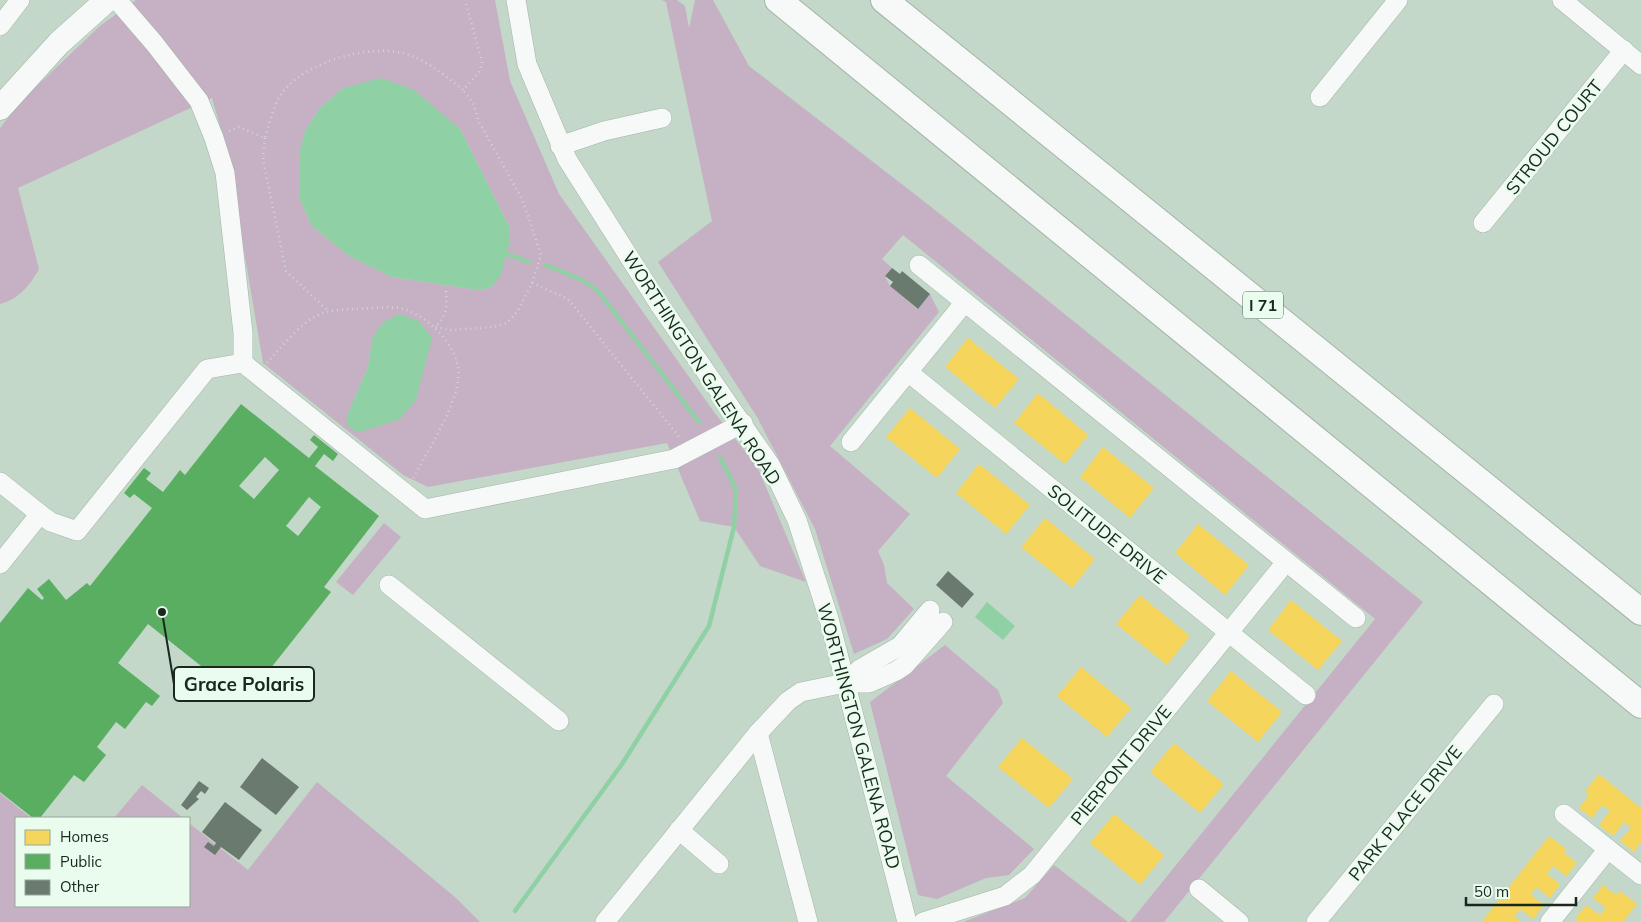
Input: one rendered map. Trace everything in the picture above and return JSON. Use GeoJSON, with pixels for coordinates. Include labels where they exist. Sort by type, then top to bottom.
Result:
{"type":"FeatureCollection","features":[{"type":"Feature","properties":{"kind":"highway"},"geometry":{"type":"LineString","coordinates":[[778,0],[1641,705]]}},
{"type":"Feature","properties":{"kind":"highway","name":"I 71"},"geometry":{"type":"LineString","coordinates":[[884,0],[1641,612]]}},
{"type":"Feature","properties":{"kind":"main road"},"geometry":{"type":"LineString","coordinates":[[0,108],[59,43],[107,0]]}},
{"type":"Feature","properties":{"kind":"street"},"geometry":{"type":"LineString","coordinates":[[0,26],[20,0]]}},
{"type":"Feature","properties":{"kind":"street"},"geometry":{"type":"LineString","coordinates":[[117,0],[154,42],[199,101],[214,138],[225,173],[243,333],[243,363]]}},
{"type":"Feature","properties":{"kind":"street","name":"WORTHINGTON GALENA ROAD"},"geometry":{"type":"LineString","coordinates":[[516,0],[527,64],[560,146],[659,304],[771,466],[797,520],[816,576],[907,922]]}},
{"type":"Feature","properties":{"kind":"street"},"geometry":{"type":"LineString","coordinates":[[1320,97],[1398,0]]}},
{"type":"Feature","properties":{"kind":"street"},"geometry":{"type":"LineString","coordinates":[[1562,0],[1641,65]]}},
{"type":"Feature","properties":{"kind":"street","name":"STROUD COURT"},"geometry":{"type":"LineString","coordinates":[[1484,223],[1624,50]]}},
{"type":"Feature","properties":{"kind":"street"},"geometry":{"type":"LineString","coordinates":[[560,146],[604,131],[662,118]]}},
{"type":"Feature","properties":{"kind":"street"},"geometry":{"type":"LineString","coordinates":[[919,265],[1356,618]]}},
{"type":"Feature","properties":{"kind":"street"},"geometry":{"type":"LineString","coordinates":[[851,442],[965,302]]}},
{"type":"Feature","properties":{"kind":"street"},"geometry":{"type":"LineString","coordinates":[[0,482],[51,522],[77,531],[207,369],[243,363],[425,510],[674,459],[743,423]]}},
{"type":"Feature","properties":{"kind":"street","name":"SOLITUDE DRIVE"},"geometry":{"type":"LineString","coordinates":[[908,372],[1306,695]]}},
{"type":"Feature","properties":{"kind":"street"},"geometry":{"type":"LineString","coordinates":[[0,564],[40,514]]}},
{"type":"Feature","properties":{"kind":"street","name":"PIERPONT DRIVE"},"geometry":{"type":"LineString","coordinates":[[923,922],[1005,896],[1032,875],[1286,562]]}},
{"type":"Feature","properties":{"kind":"street"},"geometry":{"type":"LineString","coordinates":[[389,585],[559,721]]}},
{"type":"Feature","properties":{"kind":"street"},"geometry":{"type":"LineString","coordinates":[[605,922],[758,733],[788,701],[802,692],[845,683],[869,683],[905,665],[936,616]]}},
{"type":"Feature","properties":{"kind":"street","name":"PARK PLACE DRIVE"},"geometry":{"type":"LineString","coordinates":[[1316,922],[1494,704]]}},
{"type":"Feature","properties":{"kind":"street"},"geometry":{"type":"LineString","coordinates":[[758,733],[808,922]]}},
{"type":"Feature","properties":{"kind":"street"},"geometry":{"type":"LineString","coordinates":[[1564,814],[1641,875]]}},
{"type":"Feature","properties":{"kind":"street"},"geometry":{"type":"LineString","coordinates":[[679,830],[719,864]]}},
{"type":"Feature","properties":{"kind":"street"},"geometry":{"type":"LineString","coordinates":[[1550,922],[1608,849]]}},
{"type":"Feature","properties":{"kind":"street"},"geometry":{"type":"LineString","coordinates":[[1199,889],[1239,922]]}},
{"type":"Feature","properties":{"kind":"path"},"geometry":{"type":"LineString","coordinates":[[0,66],[27,34],[62,0]]}},
{"type":"Feature","properties":{"kind":"path"},"geometry":{"type":"LineString","coordinates":[[463,90],[480,71],[482,62],[465,0]]}},
{"type":"Feature","properties":{"kind":"path"},"geometry":{"type":"LineString","coordinates":[[539,34],[555,86]]}},
{"type":"Feature","properties":{"kind":"path"},"geometry":{"type":"LineString","coordinates":[[328,311],[286,271],[264,160],[266,138],[277,103],[283,90],[296,78],[315,67],[353,54],[383,51],[410,55],[437,70],[463,90],[473,103],[478,122],[522,199],[541,255],[532,283],[517,312],[507,322],[494,327],[452,330],[435,327]]}},
{"type":"Feature","properties":{"kind":"path"},"geometry":{"type":"LineString","coordinates":[[214,138],[239,127],[266,138]]}},
{"type":"Feature","properties":{"kind":"path"},"geometry":{"type":"LineString","coordinates":[[532,283],[568,299],[690,451]]}},
{"type":"Feature","properties":{"kind":"path"},"geometry":{"type":"LineString","coordinates":[[435,327],[443,320],[447,309],[446,291]]}},
{"type":"Feature","properties":{"kind":"path"},"geometry":{"type":"LineString","coordinates":[[258,374],[312,318],[328,311],[400,308],[416,314],[435,327],[444,338],[458,366],[458,385],[451,404],[405,494]]}},
{"type":"Feature","properties":{"kind":"shaded area"},"geometry":{"type":"Polygon","coordinates":[[[136,0],[495,0],[510,81],[559,194],[714,412],[757,466],[806,582],[760,566],[734,527],[700,521],[667,443],[428,487],[403,475],[263,363],[227,150],[212,98],[18,188],[39,269],[23,291],[13,299],[0,304],[0,128],[22,100],[101,25],[136,0]],[[343,88],[320,108],[305,131],[300,200],[312,226],[349,256],[392,277],[479,290],[491,287],[509,245],[509,226],[460,129],[343,88]],[[372,339],[368,367],[349,411],[363,431],[372,339]]]}},
{"type":"Feature","properties":{"kind":"shaded area"},"geometry":{"type":"Polygon","coordinates":[[[662,0],[677,0],[685,6],[689,28],[695,0],[713,0],[749,66],[930,206],[1423,602],[1164,922],[1130,922],[1375,619],[903,235],[882,259],[892,268],[885,276],[890,286],[917,309],[930,294],[939,312],[830,446],[910,514],[878,551],[884,565],[887,583],[914,609],[887,639],[854,654],[815,529],[757,417],[658,262],[712,221],[666,2],[662,0]]]}},
{"type":"Feature","properties":{"kind":"shaded area"},"geometry":{"type":"Polygon","coordinates":[[[381,78],[414,90],[460,129],[509,226],[509,245],[501,275],[491,287],[479,290],[392,277],[349,256],[312,226],[300,200],[300,150],[305,131],[320,108],[343,88],[381,78]]]}},
{"type":"Feature","properties":{"kind":"shaded area"},"geometry":{"type":"Polygon","coordinates":[[[399,314],[419,321],[432,338],[416,400],[400,419],[355,432],[346,423],[349,411],[368,367],[372,339],[382,323],[399,314]]]}},
{"type":"Feature","properties":{"kind":"shaded area"},"geometry":{"type":"Polygon","coordinates":[[[384,523],[401,537],[353,595],[336,582],[384,523]]]}},
{"type":"Feature","properties":{"kind":"shaded area"},"geometry":{"type":"Polygon","coordinates":[[[987,602],[1015,626],[1003,640],[975,617],[987,602]]]}},
{"type":"Feature","properties":{"kind":"shaded area"},"geometry":{"type":"Polygon","coordinates":[[[945,645],[998,690],[1003,703],[946,776],[1034,849],[1009,875],[986,878],[937,899],[918,895],[870,702],[945,645]]]}},
{"type":"Feature","properties":{"kind":"shaded area"},"geometry":{"type":"Polygon","coordinates":[[[317,782],[456,898],[480,922],[0,922],[0,793],[30,817],[15,817],[15,907],[190,907],[190,824],[248,870],[317,782]]]}},
{"type":"Feature","properties":{"kind":"shaded area"},"geometry":{"type":"Polygon","coordinates":[[[142,785],[182,817],[115,817],[142,785]]]}},
{"type":"Feature","properties":{"kind":"shaded area"},"geometry":{"type":"Polygon","coordinates":[[[1054,865],[1128,922],[963,922],[1025,898],[1054,865]]]}},
{"type":"Feature","properties":{"kind":"building: Homes"},"geometry":{"type":"Polygon","coordinates":[[[968,338],[1019,379],[995,408],[945,367],[968,338]]]}},
{"type":"Feature","properties":{"kind":"building: Homes"},"geometry":{"type":"Polygon","coordinates":[[[1038,393],[1088,435],[1065,464],[1014,423],[1038,393]]]}},
{"type":"Feature","properties":{"kind":"building: Homes"},"geometry":{"type":"Polygon","coordinates":[[[910,408],[960,449],[937,478],[886,437],[910,408]]]}},
{"type":"Feature","properties":{"kind":"building: Homes"},"geometry":{"type":"Polygon","coordinates":[[[1103,447],[1154,488],[1130,518],[1080,477],[1103,447]]]}},
{"type":"Feature","properties":{"kind":"building: Homes"},"geometry":{"type":"Polygon","coordinates":[[[979,464],[1030,505],[1006,534],[956,493],[979,464]]]}},
{"type":"Feature","properties":{"kind":"building: Homes"},"geometry":{"type":"Polygon","coordinates":[[[1045,518],[1095,559],[1072,588],[1021,547],[1045,518]]]}},
{"type":"Feature","properties":{"kind":"building: Homes"},"geometry":{"type":"Polygon","coordinates":[[[1198,524],[1249,565],[1225,595],[1175,553],[1198,524]]]}},
{"type":"Feature","properties":{"kind":"building: Homes"},"geometry":{"type":"Polygon","coordinates":[[[1140,595],[1190,636],[1167,665],[1116,624],[1140,595]]]}},
{"type":"Feature","properties":{"kind":"building: Homes"},"geometry":{"type":"Polygon","coordinates":[[[1291,600],[1342,641],[1318,670],[1268,630],[1291,600]]]}},
{"type":"Feature","properties":{"kind":"building: Homes"},"geometry":{"type":"Polygon","coordinates":[[[1081,667],[1131,708],[1107,737],[1057,696],[1081,667]]]}},
{"type":"Feature","properties":{"kind":"building: Homes"},"geometry":{"type":"Polygon","coordinates":[[[1231,671],[1282,712],[1258,742],[1207,701],[1231,671]]]}},
{"type":"Feature","properties":{"kind":"building: Homes"},"geometry":{"type":"Polygon","coordinates":[[[1022,738],[1073,779],[1049,808],[998,767],[1022,738]]]}},
{"type":"Feature","properties":{"kind":"building: Homes"},"geometry":{"type":"Polygon","coordinates":[[[1174,743],[1224,784],[1200,813],[1150,772],[1174,743]]]}},
{"type":"Feature","properties":{"kind":"building: Homes"},"geometry":{"type":"Polygon","coordinates":[[[1599,774],[1641,808],[1641,842],[1634,852],[1620,841],[1631,828],[1624,822],[1613,836],[1599,825],[1610,811],[1602,805],[1592,818],[1579,808],[1589,795],[1585,791],[1599,774]]]}},
{"type":"Feature","properties":{"kind":"building: Homes"},"geometry":{"type":"Polygon","coordinates":[[[1114,814],[1164,855],[1140,885],[1090,843],[1114,814]]]}},
{"type":"Feature","properties":{"kind":"building: Homes"},"geometry":{"type":"Polygon","coordinates":[[[1549,836],[1566,849],[1564,853],[1577,863],[1566,876],[1553,866],[1547,874],[1560,884],[1550,898],[1536,887],[1531,895],[1544,905],[1533,919],[1520,909],[1514,916],[1521,922],[1486,922],[1483,920],[1549,836]]]}},
{"type":"Feature","properties":{"kind":"building: Homes"},"geometry":{"type":"Polygon","coordinates":[[[1603,885],[1616,895],[1620,891],[1637,904],[1623,922],[1580,922],[1575,919],[1586,905],[1600,915],[1606,908],[1593,898],[1603,885]]]}},
{"type":"Feature","properties":{"kind":"building: Public"},"geometry":{"type":"Polygon","coordinates":[[[241,404],[309,458],[318,447],[310,440],[314,435],[338,454],[333,461],[324,454],[315,466],[379,516],[324,587],[331,592],[263,678],[252,669],[234,692],[148,624],[118,663],[160,696],[152,706],[146,702],[125,729],[116,722],[97,747],[106,755],[84,782],[74,775],[41,817],[32,817],[0,792],[0,623],[28,588],[42,600],[44,598],[37,589],[49,579],[66,600],[87,583],[90,586],[152,508],[134,494],[130,498],[124,493],[144,468],[151,473],[146,479],[163,492],[180,470],[185,475],[241,404]],[[265,457],[239,486],[254,499],[279,470],[265,457]],[[309,497],[286,526],[298,536],[321,507],[309,497]]]}},
{"type":"Feature","properties":{"kind":"building: Other"},"geometry":{"type":"Polygon","coordinates":[[[892,268],[900,274],[902,271],[930,294],[918,309],[890,286],[893,282],[885,276],[892,268]]]}},
{"type":"Feature","properties":{"kind":"building: Other"},"geometry":{"type":"Polygon","coordinates":[[[948,571],[974,594],[962,608],[936,585],[948,571]]]}},
{"type":"Feature","properties":{"kind":"building: Other"},"geometry":{"type":"Polygon","coordinates":[[[262,758],[299,787],[276,815],[240,787],[262,758]]]}},
{"type":"Feature","properties":{"kind":"building: Other"},"geometry":{"type":"Polygon","coordinates":[[[199,781],[209,788],[205,794],[201,791],[196,797],[199,799],[187,810],[181,805],[199,781]]]}},
{"type":"Feature","properties":{"kind":"building: Other"},"geometry":{"type":"Polygon","coordinates":[[[225,802],[262,830],[239,860],[221,847],[215,855],[204,847],[208,842],[214,846],[216,843],[202,832],[225,802]]]}},
{"type":"Feature","properties":{"kind":"waterway"},"geometry":{"type":"LineString","coordinates":[[507,254],[529,262]]}},
{"type":"Feature","properties":{"kind":"waterway"},"geometry":{"type":"LineString","coordinates":[[546,265],[582,280],[598,291],[699,422]]}},
{"type":"Feature","properties":{"kind":"waterway"},"geometry":{"type":"LineString","coordinates":[[515,911],[622,764],[709,626],[734,527],[736,489],[720,457]]}},
{"type":"Feature","properties":{"kind":"place","name":"Grace Polaris"},"geometry":{"type":"Point","coordinates":[162,612]}}]}
